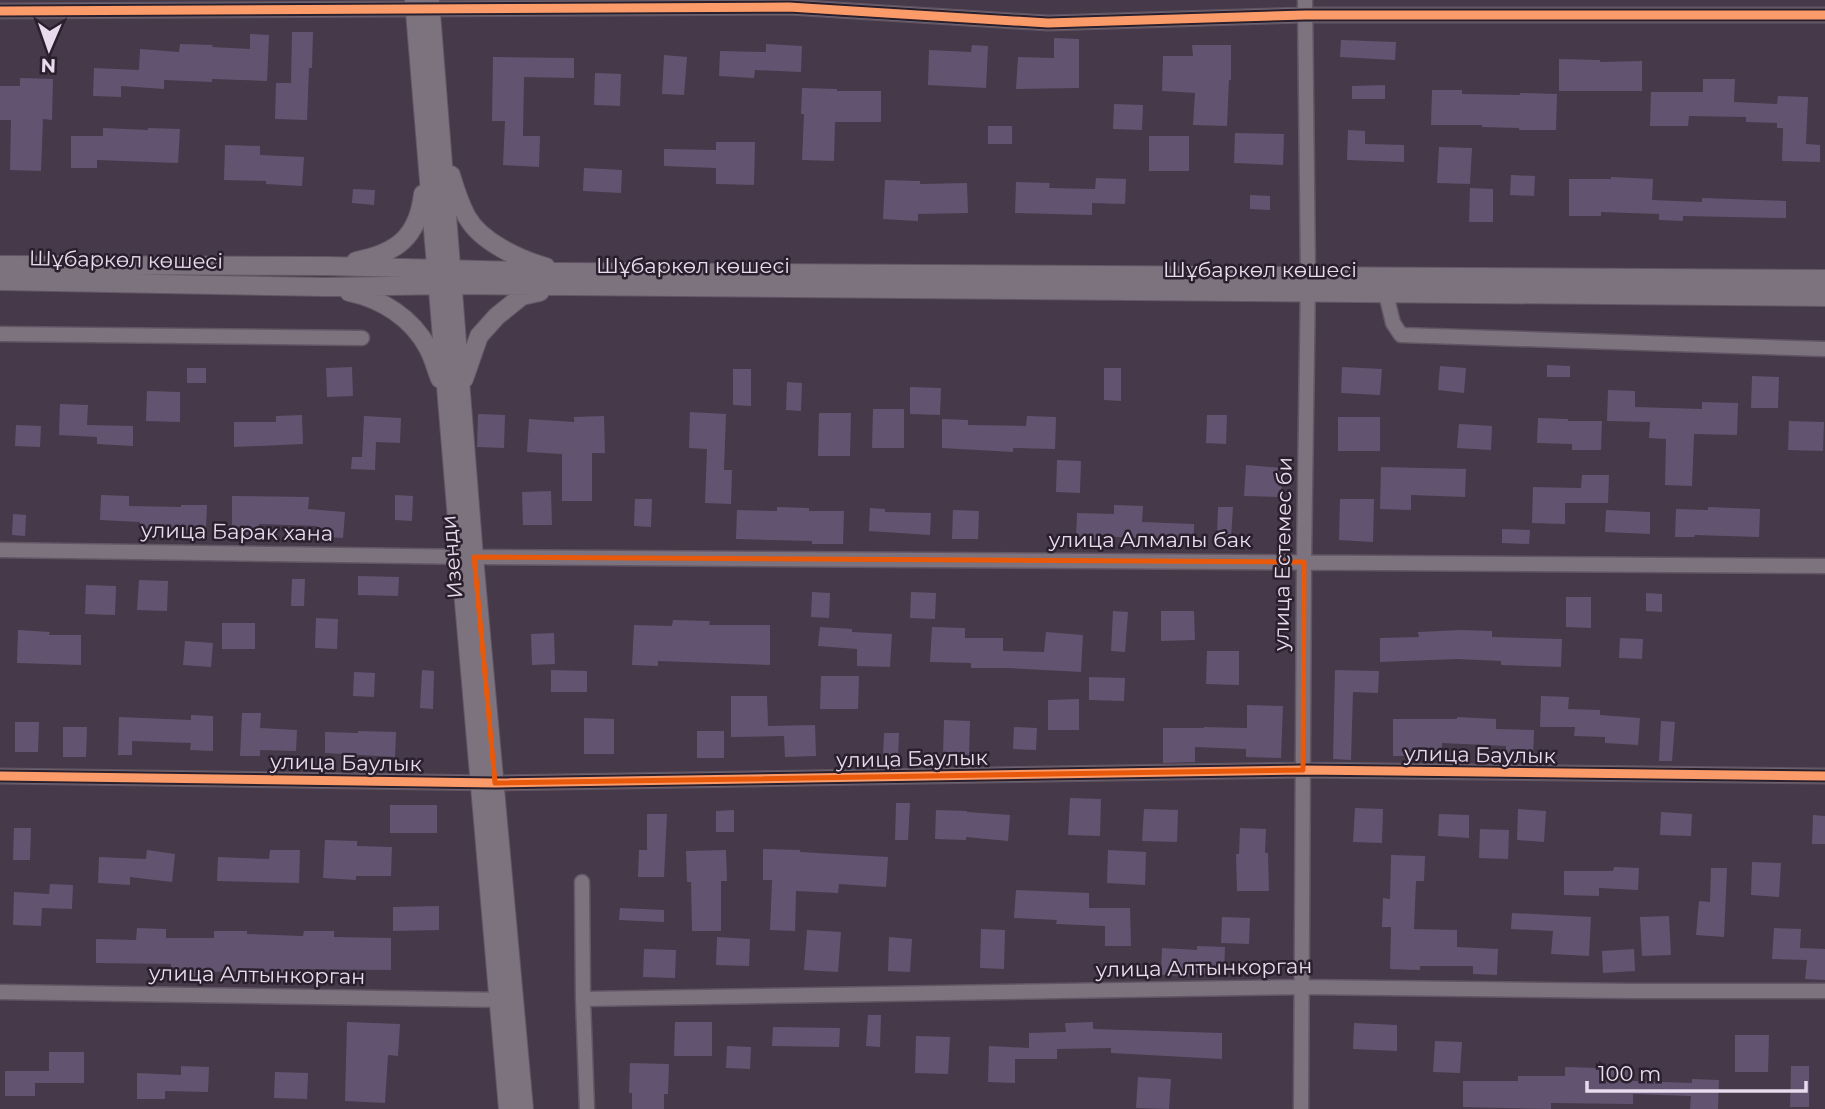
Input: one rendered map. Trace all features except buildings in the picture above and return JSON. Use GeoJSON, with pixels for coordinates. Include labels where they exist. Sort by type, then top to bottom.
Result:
{"type":"FeatureCollection","features":[{"type":"Feature","properties":{"kind":"street"},"geometry":{"type":"LineString","coordinates":[[0,11],[422,5],[789,7],[1048,23],[1305,7],[1825,15]]}},
{"type":"Feature","properties":{"kind":"street","name":"Изенди"},"geometry":{"type":"LineString","coordinates":[[422,5],[506,1000],[508,1109]]}},
{"type":"Feature","properties":{"kind":"street","name":"улица Естемес би"},"geometry":{"type":"LineString","coordinates":[[1301,1109],[1308,285],[1305,7]]}},
{"type":"Feature","properties":{"kind":"street"},"geometry":{"type":"LineString","coordinates":[[327,266],[373,257],[393,249],[410,235],[419,219],[434,151]]}},
{"type":"Feature","properties":{"kind":"street"},"geometry":{"type":"LineString","coordinates":[[434,151],[468,219],[488,241],[563,280]]}},
{"type":"Feature","properties":{"kind":"street","name":"Шұбаркөл көшесі"},"geometry":{"type":"LineString","coordinates":[[0,265],[327,266],[445,277],[563,280],[1308,285],[1825,279]]}},
{"type":"Feature","properties":{"kind":"street","name":"Шұбаркөл көшесі"},"geometry":{"type":"LineString","coordinates":[[0,281],[325,287],[445,277]]}},
{"type":"Feature","properties":{"kind":"street"},"geometry":{"type":"LineString","coordinates":[[454,395],[479,336],[497,316],[522,296],[563,280]]}},
{"type":"Feature","properties":{"kind":"street","name":"Шұбаркөл көшесі"},"geometry":{"type":"LineString","coordinates":[[1308,285],[1386,294],[1825,297]]}},
{"type":"Feature","properties":{"kind":"street"},"geometry":{"type":"LineString","coordinates":[[325,287],[361,295],[387,305],[413,327],[454,395]]}},
{"type":"Feature","properties":{"kind":"street","name":"Шұбаркөл көшесі"},"geometry":{"type":"LineString","coordinates":[[1386,294],[1393,323],[1401,335],[1825,349]]}},
{"type":"Feature","properties":{"kind":"street"},"geometry":{"type":"LineString","coordinates":[[0,334],[362,338]]}},
{"type":"Feature","properties":{"kind":"street","name":"улица Барак хана"},"geometry":{"type":"LineString","coordinates":[[0,550],[467,557]]}},
{"type":"Feature","properties":{"kind":"street","name":"улица Алмалы бак"},"geometry":{"type":"LineString","coordinates":[[467,557],[1825,566]]}},
{"type":"Feature","properties":{"kind":"street","name":"улица Баулык"},"geometry":{"type":"LineString","coordinates":[[0,776],[487,783],[1303,771],[1825,776]]}},
{"type":"Feature","properties":{"kind":"street"},"geometry":{"type":"LineString","coordinates":[[582,882],[587,1109]]}},
{"type":"Feature","properties":{"kind":"street","name":"улица Алтынкорган"},"geometry":{"type":"LineString","coordinates":[[583,999],[1302,987],[1825,991]]}},
{"type":"Feature","properties":{"kind":"street","name":"улица Алтынкорган"},"geometry":{"type":"LineString","coordinates":[[0,992],[506,1000]]}},
{"type":"Feature","properties":{"kind":"street","name":"Изенди"},"geometry":{"type":"LineString","coordinates":[[506,1000],[524,1109]]}},
{"type":"Feature","properties":{"kind":"highlighted area"},"geometry":{"type":"Polygon","coordinates":[[[474,557],[1304,562],[1303,770],[495,783],[474,557]]]}},
{"type":"Feature","properties":{"kind":"cycle path"},"geometry":{"type":"LineString","coordinates":[[0,11],[789,7],[1048,23],[1305,15],[1825,15]]}},
{"type":"Feature","properties":{"kind":"cycle path"},"geometry":{"type":"LineString","coordinates":[[0,776],[495,783],[1303,770],[1825,776]]}}]}
